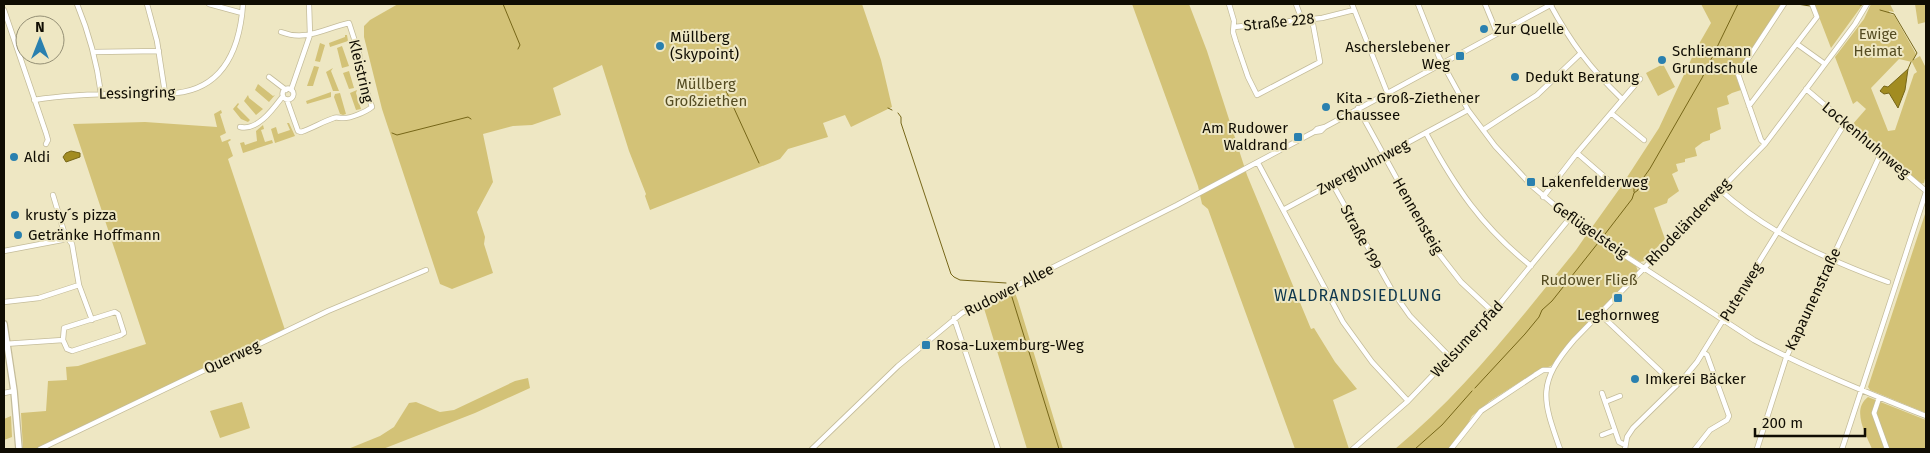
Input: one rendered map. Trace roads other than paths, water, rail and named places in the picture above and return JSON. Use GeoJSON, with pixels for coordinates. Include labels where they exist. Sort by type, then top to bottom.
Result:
{"type":"FeatureCollection","features":[{"type":"Feature","properties":{"kind":"main road"},"geometry":{"type":"LineString","coordinates":[[4,324],[5,344],[14,391],[19,449]]}},
{"type":"Feature","properties":{"kind":"street"},"geometry":{"type":"LineString","coordinates":[[77,4],[94,52],[102,94]]}},
{"type":"Feature","properties":{"kind":"street"},"geometry":{"type":"LineString","coordinates":[[147,4],[159,52],[165,94]]}},
{"type":"Feature","properties":{"kind":"street"},"geometry":{"type":"LineString","coordinates":[[209,4],[242,13]]}},
{"type":"Feature","properties":{"kind":"street","name":"Lessingring"},"geometry":{"type":"LineString","coordinates":[[34,100],[56,96],[179,93],[198,87],[210,81],[221,71],[231,57],[238,42],[242,24],[243,4]]}},
{"type":"Feature","properties":{"kind":"street"},"geometry":{"type":"LineString","coordinates":[[285,98],[283,92],[288,90],[307,47],[310,35],[309,4]]}},
{"type":"Feature","properties":{"kind":"street"},"geometry":{"type":"LineString","coordinates":[[1229,4],[1234,27],[1233,32],[1240,55],[1257,95],[1320,62],[1312,19]]}},
{"type":"Feature","properties":{"kind":"street"},"geometry":{"type":"LineString","coordinates":[[1296,4],[1302,20]]}},
{"type":"Feature","properties":{"kind":"street"},"geometry":{"type":"LineString","coordinates":[[1352,4],[1387,92]]}},
{"type":"Feature","properties":{"kind":"street"},"geometry":{"type":"LineString","coordinates":[[1418,4],[1442,63]]}},
{"type":"Feature","properties":{"kind":"street"},"geometry":{"type":"LineString","coordinates":[[1485,4],[1497,34]]}},
{"type":"Feature","properties":{"kind":"street"},"geometry":{"type":"LineString","coordinates":[[1551,4],[1580,54],[1599,77],[1622,99]]}},
{"type":"Feature","properties":{"kind":"street","name":"Rudower Allee"},"geometry":{"type":"LineString","coordinates":[[812,449],[898,366],[954,318],[1236,174],[1314,132],[1319,132],[1325,126],[1551,4]]}},
{"type":"Feature","properties":{"kind":"street"},"geometry":{"type":"LineString","coordinates":[[1765,144],[1761,140],[1738,74],[1784,4]]}},
{"type":"Feature","properties":{"kind":"street"},"geometry":{"type":"LineString","coordinates":[[1749,106],[1817,17],[1812,4]]}},
{"type":"Feature","properties":{"kind":"street","name":"Rhodeländerweg"},"geometry":{"type":"LineString","coordinates":[[1560,449],[1547,406],[1547,382],[1551,370],[1574,340],[1765,144],[1858,20],[1867,4]]}},
{"type":"Feature","properties":{"kind":"street"},"geometry":{"type":"LineString","coordinates":[[4,10],[48,140],[46,144]]}},
{"type":"Feature","properties":{"kind":"street","name":"Straße 228"},"geometry":{"type":"LineString","coordinates":[[1234,27],[1322,18],[1354,10]]}},
{"type":"Feature","properties":{"kind":"street","name":"Kleistring"},"geometry":{"type":"LineString","coordinates":[[280,32],[289,36],[310,35],[349,23],[360,57],[360,71],[372,107],[343,118],[338,117],[319,123],[316,127],[301,132],[298,131],[285,98]]}},
{"type":"Feature","properties":{"kind":"street"},"geometry":{"type":"LineString","coordinates":[[1797,44],[1824,64]]}},
{"type":"Feature","properties":{"kind":"street"},"geometry":{"type":"LineString","coordinates":[[94,52],[159,52]]}},
{"type":"Feature","properties":{"kind":"street"},"geometry":{"type":"LineString","coordinates":[[1483,130],[1537,95],[1580,54]]}},
{"type":"Feature","properties":{"kind":"street","name":"Geflügelsteig"},"geometry":{"type":"LineString","coordinates":[[1442,63],[1468,110],[1514,168],[1543,197],[1569,218],[1723,321],[1786,358],[1926,416]]}},
{"type":"Feature","properties":{"kind":"street"},"geometry":{"type":"LineString","coordinates":[[240,127],[247,129],[254,126],[285,98],[293,97],[294,93],[269,77]]}},
{"type":"Feature","properties":{"kind":"street"},"geometry":{"type":"LineString","coordinates":[[1543,197],[1577,153],[1640,79]]}},
{"type":"Feature","properties":{"kind":"street","name":"Lockenhuhnweg"},"geometry":{"type":"LineString","coordinates":[[1806,89],[1926,191]]}},
{"type":"Feature","properties":{"kind":"street","name":"Hennensteig"},"geometry":{"type":"LineString","coordinates":[[1358,108],[1424,232],[1442,259],[1465,286],[1493,312]]}},
{"type":"Feature","properties":{"kind":"street","name":"Zwerghuhnweg"},"geometry":{"type":"LineString","coordinates":[[1283,210],[1468,110]]}},
{"type":"Feature","properties":{"kind":"street"},"geometry":{"type":"LineString","coordinates":[[1611,112],[1644,140]]}},
{"type":"Feature","properties":{"kind":"street","name":"Putenweg"},"geometry":{"type":"LineString","coordinates":[[1625,447],[1627,437],[1633,428],[1690,372],[1845,123]]}},
{"type":"Feature","properties":{"kind":"street"},"geometry":{"type":"LineString","coordinates":[[1426,133],[1448,174],[1474,210],[1492,232],[1531,266]]}},
{"type":"Feature","properties":{"kind":"street"},"geometry":{"type":"LineString","coordinates":[[1577,153],[1615,186]]}},
{"type":"Feature","properties":{"kind":"street","name":"Kapaunenstraße"},"geometry":{"type":"LineString","coordinates":[[1757,449],[1786,358],[1881,153]]}},
{"type":"Feature","properties":{"kind":"street"},"geometry":{"type":"LineString","coordinates":[[1258,162],[1353,337],[1378,369],[1408,401]]}},
{"type":"Feature","properties":{"kind":"street","name":"Straße 199"},"geometry":{"type":"LineString","coordinates":[[1332,183],[1393,292],[1410,316],[1450,357]]}},
{"type":"Feature","properties":{"kind":"street"},"geometry":{"type":"LineString","coordinates":[[1720,190],[1733,202],[1778,233],[1831,260],[1888,282]]}},
{"type":"Feature","properties":{"kind":"street"},"geometry":{"type":"LineString","coordinates":[[1842,449],[1926,191]]}},
{"type":"Feature","properties":{"kind":"street"},"geometry":{"type":"LineString","coordinates":[[52,195],[72,244],[79,285],[92,320]]}},
{"type":"Feature","properties":{"kind":"street","name":"Welsumerpfad"},"geometry":{"type":"LineString","coordinates":[[1353,449],[1408,401],[1493,312],[1569,218]]}},
{"type":"Feature","properties":{"kind":"street"},"geometry":{"type":"LineString","coordinates":[[4,251],[68,238]]}},
{"type":"Feature","properties":{"kind":"street","name":"Querweg"},"geometry":{"type":"LineString","coordinates":[[40,449],[328,311],[426,270]]}},
{"type":"Feature","properties":{"kind":"street"},"geometry":{"type":"LineString","coordinates":[[4,302],[39,298],[79,285]]}},
{"type":"Feature","properties":{"kind":"street"},"geometry":{"type":"LineString","coordinates":[[117,312],[124,333],[72,351],[67,350],[63,340],[64,328],[117,312]]}},
{"type":"Feature","properties":{"kind":"street"},"geometry":{"type":"LineString","coordinates":[[1600,314],[1676,386]]}},
{"type":"Feature","properties":{"kind":"street"},"geometry":{"type":"LineString","coordinates":[[954,318],[998,449]]}},
{"type":"Feature","properties":{"kind":"street"},"geometry":{"type":"LineString","coordinates":[[5,344],[63,340]]}},
{"type":"Feature","properties":{"kind":"street"},"geometry":{"type":"LineString","coordinates":[[1695,449],[1710,430],[1727,420],[1729,416],[1707,355],[1703,352]]}},
{"type":"Feature","properties":{"kind":"street"},"geometry":{"type":"LineString","coordinates":[[1451,449],[1481,411],[1534,374],[1551,370]]}},
{"type":"Feature","properties":{"kind":"street"},"geometry":{"type":"LineString","coordinates":[[4,393],[14,391]]}},
{"type":"Feature","properties":{"kind":"street"},"geometry":{"type":"LineString","coordinates":[[1602,393],[1619,442],[1625,447]]}},
{"type":"Feature","properties":{"kind":"street"},"geometry":{"type":"LineString","coordinates":[[1605,402],[1620,396]]}},
{"type":"Feature","properties":{"kind":"street"},"geometry":{"type":"LineString","coordinates":[[1879,398],[1874,413],[1887,449]]}},
{"type":"Feature","properties":{"kind":"street"},"geometry":{"type":"LineString","coordinates":[[1602,435],[1615,430]]}},
{"type":"Feature","properties":{"kind":"waterway"},"geometry":{"type":"LineString","coordinates":[[503,4],[520,45],[518,49]]}},
{"type":"Feature","properties":{"kind":"waterway","name":"Rudower Fließ"},"geometry":{"type":"LineString","coordinates":[[1602,238],[1638,190],[1702,78],[1738,4]]}},
{"type":"Feature","properties":{"kind":"waterway"},"geometry":{"type":"LineString","coordinates":[[1797,4],[1810,6]]}},
{"type":"Feature","properties":{"kind":"waterway"},"geometry":{"type":"LineString","coordinates":[[1857,4],[1861,5]]}},
{"type":"Feature","properties":{"kind":"waterway"},"geometry":{"type":"LineString","coordinates":[[1880,10],[1894,14],[1917,53],[1913,60]]}},
{"type":"Feature","properties":{"kind":"waterway"},"geometry":{"type":"LineString","coordinates":[[1908,69],[1911,62]]}},
{"type":"Feature","properties":{"kind":"waterway"},"geometry":{"type":"LineString","coordinates":[[718,82],[722,82],[759,163]]}},
{"type":"Feature","properties":{"kind":"waterway"},"geometry":{"type":"LineString","coordinates":[[888,108],[892,110]]}},
{"type":"Feature","properties":{"kind":"waterway"},"geometry":{"type":"LineString","coordinates":[[898,113],[901,117],[901,123],[951,274],[960,280],[1006,283]]}},
{"type":"Feature","properties":{"kind":"waterway"},"geometry":{"type":"LineString","coordinates":[[392,133],[397,135],[468,117],[471,119]]}},
{"type":"Feature","properties":{"kind":"waterway","name":"Rudower Fließ"},"geometry":{"type":"LineString","coordinates":[[1634,192],[1634,188],[1637,185]]}},
{"type":"Feature","properties":{"kind":"waterway","name":"Rudower Fließ"},"geometry":{"type":"LineString","coordinates":[[1475,388],[1525,334],[1539,317],[1542,310],[1552,301],[1598,243]]}},
{"type":"Feature","properties":{"kind":"waterway"},"geometry":{"type":"LineString","coordinates":[[1011,294],[1059,449]]}},
{"type":"Feature","properties":{"kind":"waterway","name":"Rudower Fließ"},"geometry":{"type":"LineString","coordinates":[[1415,449],[1442,425],[1472,391]]}},
{"type":"Feature","properties":{"kind":"place","name":"Zur Quelle"},"geometry":{"type":"Point","coordinates":[1484,29]}},
{"type":"Feature","properties":{"kind":"place","name":"Müllberg (Skypoint)"},"geometry":{"type":"Point","coordinates":[660,46]}},
{"type":"Feature","properties":{"kind":"place","name":"Ascherslebener Weg"},"geometry":{"type":"Point","coordinates":[1460,56]}},
{"type":"Feature","properties":{"kind":"place","name":"Schliemann Grundschule"},"geometry":{"type":"Point","coordinates":[1662,60]}},
{"type":"Feature","properties":{"kind":"place","name":"Dedukt Beratung"},"geometry":{"type":"Point","coordinates":[1515,77]}},
{"type":"Feature","properties":{"kind":"place","name":"Kita - Groß-Ziethener Chaussee"},"geometry":{"type":"Point","coordinates":[1326,107]}},
{"type":"Feature","properties":{"kind":"place","name":"Am Rudower Waldrand"},"geometry":{"type":"Point","coordinates":[1298,137]}},
{"type":"Feature","properties":{"kind":"place","name":"Aldi"},"geometry":{"type":"Point","coordinates":[14,157]}},
{"type":"Feature","properties":{"kind":"place","name":"Lakenfelderweg"},"geometry":{"type":"Point","coordinates":[1531,182]}},
{"type":"Feature","properties":{"kind":"place","name":"krusty´s pizza"},"geometry":{"type":"Point","coordinates":[15,215]}},
{"type":"Feature","properties":{"kind":"place","name":"Getränke Hoffmann"},"geometry":{"type":"Point","coordinates":[18,235]}},
{"type":"Feature","properties":{"kind":"place","name":"Leghornweg"},"geometry":{"type":"Point","coordinates":[1618,298]}},
{"type":"Feature","properties":{"kind":"place","name":"Rosa-Luxemburg-Weg"},"geometry":{"type":"Point","coordinates":[926,345]}},
{"type":"Feature","properties":{"kind":"place","name":"Imkerei Bäcker"},"geometry":{"type":"Point","coordinates":[1635,379]}},
{"type":"Feature","properties":{"kind":"district","name":"WALDRANDSIEDLUNG"},"geometry":{"type":"Point","coordinates":[1358,295]}},
{"type":"Feature","properties":{"kind":"park label","name":"Ewige Heimat"},"geometry":{"type":"Point","coordinates":[1878,42]}},
{"type":"Feature","properties":{"kind":"park label","name":"Müllberg Großziethen"},"geometry":{"type":"Point","coordinates":[706,92]}}]}
